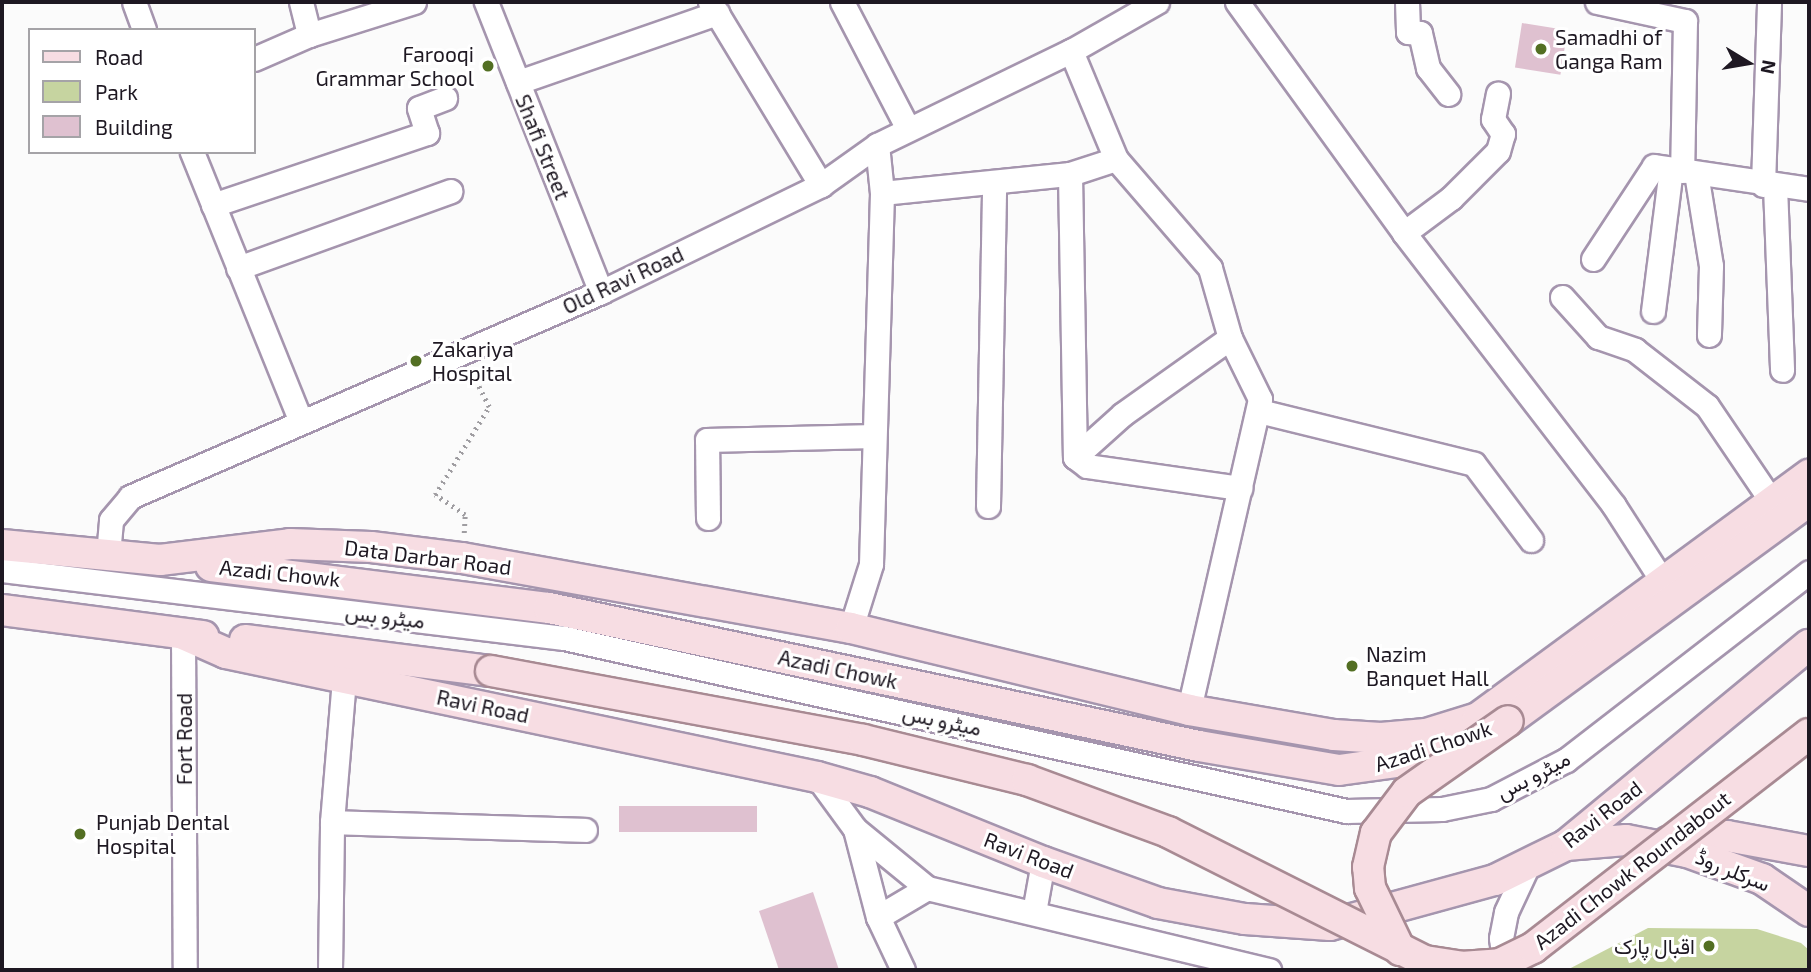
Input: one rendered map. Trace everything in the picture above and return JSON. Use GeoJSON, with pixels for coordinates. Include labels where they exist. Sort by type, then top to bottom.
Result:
{"type":"FeatureCollection","features":[{"type":"Feature","properties":{"kind":"main road"},"geometry":{"type":"LineString","coordinates":[[851,628],[1189,710],[1334,735],[1381,738],[1452,727],[1478,718],[1809,475]]}},
{"type":"Feature","properties":{"kind":"main road"},"geometry":{"type":"LineString","coordinates":[[1401,950],[1370,888],[1368,867],[1376,833],[1407,792],[1809,501]]}},
{"type":"Feature","properties":{"kind":"main road","name":"Data Darbar Road"},"geometry":{"type":"LineString","coordinates":[[2,545],[160,560],[290,544],[371,547],[462,558],[851,628]]}},
{"type":"Feature","properties":{"kind":"main road","name":"Azadi Chowk"},"geometry":{"type":"LineString","coordinates":[[160,560],[393,586],[549,608],[1313,768],[1371,768],[1404,761],[1508,721]]}},
{"type":"Feature","properties":{"kind":"main road"},"geometry":{"type":"LineString","coordinates":[[2,610],[183,634],[367,652],[491,671],[863,740],[1027,780],[1168,832],[1401,950]]}},
{"type":"Feature","properties":{"kind":"main road","name":"Ravi Road"},"geometry":{"type":"LineString","coordinates":[[183,634],[226,653],[817,777],[892,801],[1043,862],[1157,903],[1245,919],[1330,925],[1495,880],[1566,845],[1809,645]]}},
{"type":"Feature","properties":{"kind":"main road","name":"Azadi Chowk Roundabout"},"geometry":{"type":"LineString","coordinates":[[1401,950],[1425,961],[1461,967],[1489,966],[1516,958],[1809,734]]}},
{"type":"Feature","properties":{"kind":"main road","name":"سرکلر روڈ"},"geometry":{"type":"LineString","coordinates":[[1665,842],[1727,836],[1809,851]]}},
{"type":"Feature","properties":{"kind":"main road","name":"سرکلر روڈ"},"geometry":{"type":"LineString","coordinates":[[1566,845],[1626,840],[1687,852],[1762,879],[1809,911]]}},
{"type":"Feature","properties":{"kind":"street"},"geometry":{"type":"LineString","coordinates":[[134,2],[143,28]]}},
{"type":"Feature","properties":{"kind":"street"},"geometry":{"type":"LineString","coordinates":[[301,2],[309,35]]}},
{"type":"Feature","properties":{"kind":"street"},"geometry":{"type":"LineString","coordinates":[[256,58],[309,35],[414,2]]}},
{"type":"Feature","properties":{"kind":"street","name":"Shafi Street"},"geometry":{"type":"LineString","coordinates":[[486,2],[601,292]]}},
{"type":"Feature","properties":{"kind":"street"},"geometry":{"type":"LineString","coordinates":[[842,2],[908,129]]}},
{"type":"Feature","properties":{"kind":"street","name":"Old Ravi Road"},"geometry":{"type":"LineString","coordinates":[[108,555],[111,520],[130,497],[463,355],[601,292],[821,185],[877,145],[1071,51],[1157,2]]}},
{"type":"Feature","properties":{"kind":"street"},"geometry":{"type":"LineString","coordinates":[[1237,2],[1404,233],[1614,506],[1663,582]]}},
{"type":"Feature","properties":{"kind":"street"},"geometry":{"type":"LineString","coordinates":[[1407,2],[1408,32],[1420,33],[1428,68],[1448,94]]}},
{"type":"Feature","properties":{"kind":"street"},"geometry":{"type":"LineString","coordinates":[[1597,2],[1685,21],[1683,171],[1653,311]]}},
{"type":"Feature","properties":{"kind":"street"},"geometry":{"type":"LineString","coordinates":[[1769,2],[1769,185],[1782,370]]}},
{"type":"Feature","properties":{"kind":"street"},"geometry":{"type":"LineString","coordinates":[[518,82],[713,8],[821,185]]}},
{"type":"Feature","properties":{"kind":"street"},"geometry":{"type":"LineString","coordinates":[[1071,51],[1116,159],[1210,268],[1230,338],[1260,399],[1189,710]]}},
{"type":"Feature","properties":{"kind":"street"},"geometry":{"type":"LineString","coordinates":[[1404,233],[1451,198],[1499,151],[1503,134],[1493,119],[1498,93]]}},
{"type":"Feature","properties":{"kind":"street"},"geometry":{"type":"LineString","coordinates":[[213,205],[427,133],[419,108],[444,98]]}},
{"type":"Feature","properties":{"kind":"street"},"geometry":{"type":"LineString","coordinates":[[851,628],[871,564],[882,193],[877,145]]}},
{"type":"Feature","properties":{"kind":"street"},"geometry":{"type":"LineString","coordinates":[[193,154],[301,422]]}},
{"type":"Feature","properties":{"kind":"street"},"geometry":{"type":"LineString","coordinates":[[882,193],[1070,174],[1116,159]]}},
{"type":"Feature","properties":{"kind":"street"},"geometry":{"type":"LineString","coordinates":[[1593,259],[1654,166],[1809,189]]}},
{"type":"Feature","properties":{"kind":"street"},"geometry":{"type":"LineString","coordinates":[[1683,171],[1711,266],[1709,335]]}},
{"type":"Feature","properties":{"kind":"street"},"geometry":{"type":"LineString","coordinates":[[1070,174],[1075,457]]}},
{"type":"Feature","properties":{"kind":"street"},"geometry":{"type":"LineString","coordinates":[[988,506],[994,182]]}},
{"type":"Feature","properties":{"kind":"street"},"geometry":{"type":"LineString","coordinates":[[238,268],[451,191]]}},
{"type":"Feature","properties":{"kind":"street"},"geometry":{"type":"LineString","coordinates":[[1562,297],[1598,337],[1635,351],[1707,406],[1772,502]]}},
{"type":"Feature","properties":{"kind":"street"},"geometry":{"type":"LineString","coordinates":[[1075,457],[1123,414],[1230,338]]}},
{"type":"Feature","properties":{"kind":"street"},"geometry":{"type":"LineString","coordinates":[[1259,411],[1474,464],[1531,540]]}},
{"type":"Feature","properties":{"kind":"street"},"geometry":{"type":"LineString","coordinates":[[708,517],[707,440],[874,436]]}},
{"type":"Feature","properties":{"kind":"street"},"geometry":{"type":"LineString","coordinates":[[1075,457],[1087,466],[1240,488]]}},
{"type":"Feature","properties":{"kind":"street","name":"میٹرو بس"},"geometry":{"type":"LineString","coordinates":[[2,570],[564,638],[1346,811],[1467,804],[1491,799],[1566,760],[1809,572]]}},
{"type":"Feature","properties":{"kind":"street","name":"Fort Road"},"geometry":{"type":"LineString","coordinates":[[183,634],[185,970]]}},
{"type":"Feature","properties":{"kind":"street"},"geometry":{"type":"LineString","coordinates":[[330,970],[332,822],[344,678]]}},
{"type":"Feature","properties":{"kind":"street"},"geometry":{"type":"LineString","coordinates":[[817,777],[855,828],[927,888],[1269,970]]}},
{"type":"Feature","properties":{"kind":"street"},"geometry":{"type":"LineString","coordinates":[[332,822],[585,831]]}},
{"type":"Feature","properties":{"kind":"street"},"geometry":{"type":"LineString","coordinates":[[855,828],[878,917],[903,970]]}},
{"type":"Feature","properties":{"kind":"street"},"geometry":{"type":"LineString","coordinates":[[1034,912],[1043,862]]}},
{"type":"Feature","properties":{"kind":"street"},"geometry":{"type":"LineString","coordinates":[[1504,970],[1500,938],[1506,912],[1530,863]]}},
{"type":"Feature","properties":{"kind":"street"},"geometry":{"type":"LineString","coordinates":[[878,917],[927,888]]}},
{"type":"Feature","properties":{"kind":"path"},"geometry":{"type":"LineString","coordinates":[[462,558],[465,515],[435,495],[489,407],[463,355]]}},
{"type":"Feature","properties":{"kind":"green space","name":"اقبال پارک"},"geometry":{"type":"Polygon","coordinates":[[[1648,928],[1757,929],[1801,943],[1809,950],[1809,970],[1567,970],[1648,928]]]}},
{"type":"Feature","properties":{"kind":"building","name":"Samadhi of Ganga Ram"},"geometry":{"type":"Polygon","coordinates":[[[1522,23],[1567,30],[1560,75],[1515,67],[1522,23]]]}},
{"type":"Feature","properties":{"kind":"building"},"geometry":{"type":"Polygon","coordinates":[[[619,806],[757,806],[757,832],[619,832],[619,806]]]}},
{"type":"Feature","properties":{"kind":"building"},"geometry":{"type":"Polygon","coordinates":[[[813,892],[839,970],[779,970],[759,911],[813,892]]]}},
{"type":"Feature","properties":{"kind":"place","name":"Samadhi of Ganga Ram"},"geometry":{"type":"Point","coordinates":[1541,49]}},
{"type":"Feature","properties":{"kind":"place","name":"Farooqi Grammar School"},"geometry":{"type":"Point","coordinates":[488,66]}},
{"type":"Feature","properties":{"kind":"place","name":"Zakariya Hospital"},"geometry":{"type":"Point","coordinates":[416,361]}},
{"type":"Feature","properties":{"kind":"place","name":"Nazim Banquet Hall"},"geometry":{"type":"Point","coordinates":[1352,666]}},
{"type":"Feature","properties":{"kind":"place","name":"Punjab Dental Hospital"},"geometry":{"type":"Point","coordinates":[80,834]}},
{"type":"Feature","properties":{"kind":"place","name":"اقبال پارک"},"geometry":{"type":"Point","coordinates":[1709,946]}}]}
